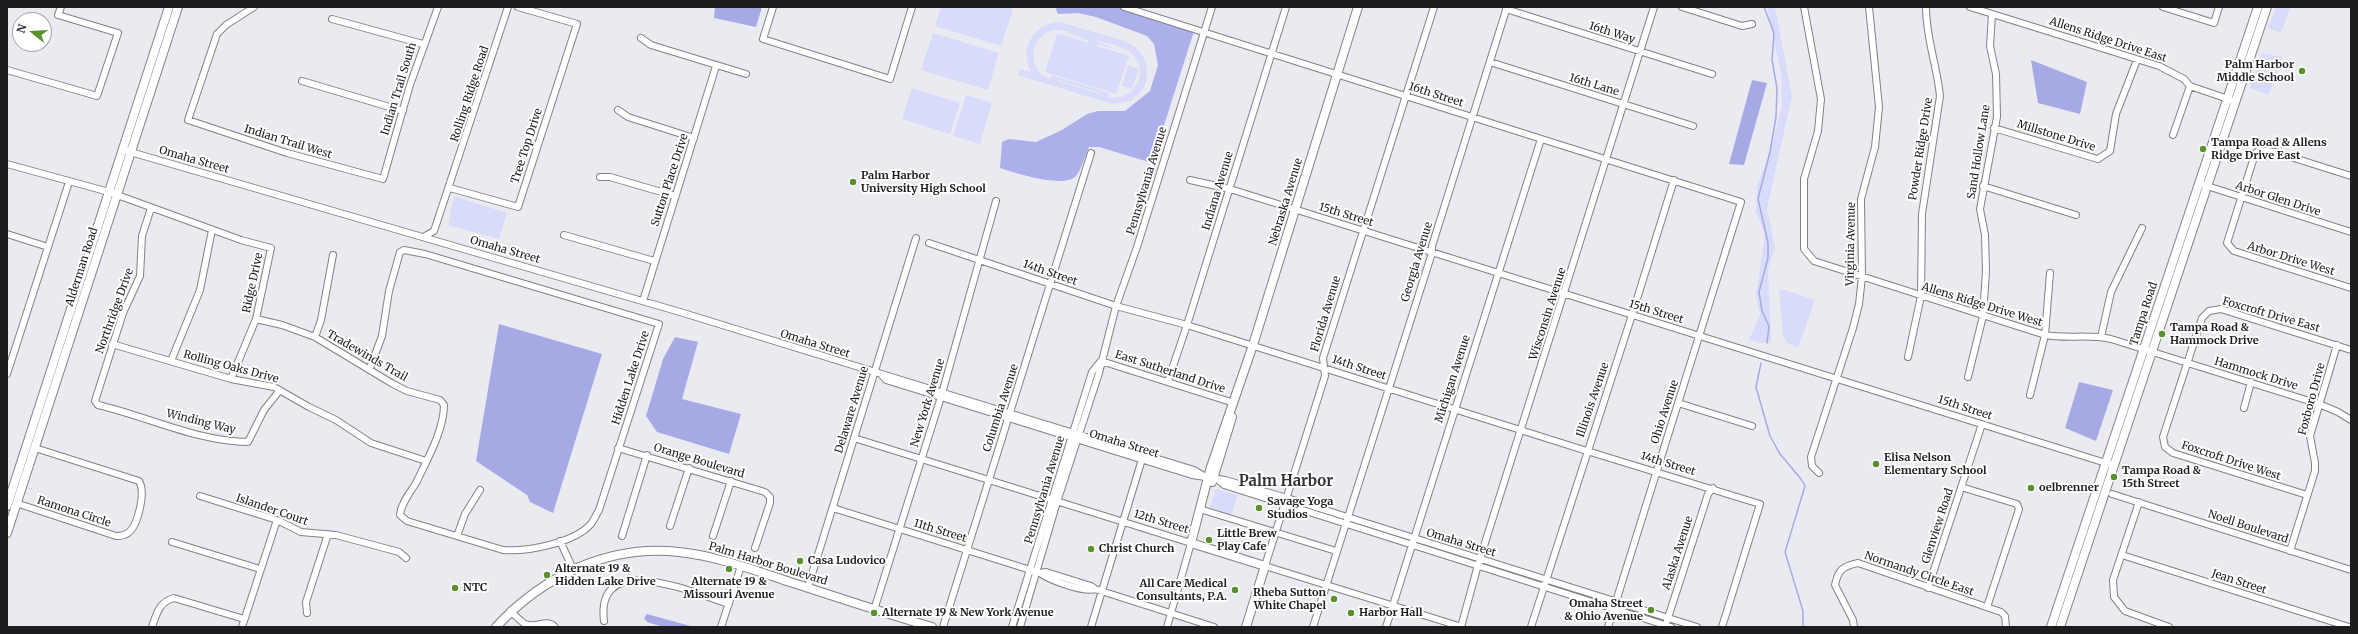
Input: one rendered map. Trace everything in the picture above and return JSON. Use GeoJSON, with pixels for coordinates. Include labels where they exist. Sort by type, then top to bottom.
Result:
{"type":"FeatureCollection","features":[{"type":"Feature","properties":{"kind":"main road","name":"Alderman Road"},"geometry":{"type":"LineString","coordinates":[[7,533],[117,195],[126,151],[169,7]]}},
{"type":"Feature","properties":{"kind":"main road","name":"Alderman Road"},"geometry":{"type":"LineString","coordinates":[[7,506],[11,482],[109,192],[126,151],[178,7]]}},
{"type":"Feature","properties":{"kind":"main road","name":"Nebraska Avenue"},"geometry":{"type":"LineString","coordinates":[[1191,543],[1196,538],[1230,409],[1234,403],[1253,345],[1358,7]]}},
{"type":"Feature","properties":{"kind":"main road","name":"Tampa Road"},"geometry":{"type":"LineString","coordinates":[[2060,627],[2152,353],[2203,185],[2252,37],[2258,7]]}},
{"type":"Feature","properties":{"kind":"main road","name":"Tampa Road"},"geometry":{"type":"LineString","coordinates":[[2252,37],[2267,7]]}},
{"type":"Feature","properties":{"kind":"main road","name":"Tampa Road"},"geometry":{"type":"LineString","coordinates":[[2051,627],[2104,462],[2203,185]]}},
{"type":"Feature","properties":{"kind":"main road","name":"Nebraska Avenue"},"geometry":{"type":"LineString","coordinates":[[1191,543],[1211,478]]}},
{"type":"Feature","properties":{"kind":"main road","name":"12th Street"},"geometry":{"type":"LineString","coordinates":[[1191,543],[1264,566]]}},
{"type":"Feature","properties":{"kind":"main road","name":"Palm Harbor Boulevard"},"geometry":{"type":"LineString","coordinates":[[496,627],[510,611],[543,586],[573,569],[618,555],[664,551],[705,556],[741,566],[874,610],[932,627]]}},
{"type":"Feature","properties":{"kind":"main road","name":"Florida Avenue"},"geometry":{"type":"LineString","coordinates":[[1246,627],[1264,566]]}},
{"type":"Feature","properties":{"kind":"street"},"geometry":{"type":"LineString","coordinates":[[7,70],[97,96],[118,33],[58,15],[61,7]]}},
{"type":"Feature","properties":{"kind":"street","name":"Indian Trail West"},"geometry":{"type":"LineString","coordinates":[[254,7],[226,25],[217,34],[188,120],[287,153],[383,179]]}},
{"type":"Feature","properties":{"kind":"street","name":"Indian Trail South"},"geometry":{"type":"LineString","coordinates":[[383,179],[423,44],[438,7]]}},
{"type":"Feature","properties":{"kind":"street","name":"Rolling Ridge Road"},"geometry":{"type":"LineString","coordinates":[[424,236],[434,231],[450,188],[508,7]]}},
{"type":"Feature","properties":{"kind":"street","name":"Tree Top Drive"},"geometry":{"type":"LineString","coordinates":[[450,188],[518,207],[577,24],[518,7]]}},
{"type":"Feature","properties":{"kind":"street"},"geometry":{"type":"LineString","coordinates":[[773,7],[763,39],[890,79],[912,7]]}},
{"type":"Feature","properties":{"kind":"street","name":"16th Street"},"geometry":{"type":"LineString","coordinates":[[1124,7],[1338,73],[1741,202]]}},
{"type":"Feature","properties":{"kind":"street","name":"Pennsylvania Avenue"},"geometry":{"type":"LineString","coordinates":[[1020,627],[1054,501],[1101,361],[1116,306],[1137,247],[1212,7]]}},
{"type":"Feature","properties":{"kind":"street","name":"Indiana Avenue"},"geometry":{"type":"LineString","coordinates":[[1168,381],[1230,189],[1286,7]]}},
{"type":"Feature","properties":{"kind":"street","name":"Florida Avenue"},"geometry":{"type":"LineString","coordinates":[[1264,566],[1276,533],[1325,376],[1323,358],[1434,7]]}},
{"type":"Feature","properties":{"kind":"street","name":"Wisconsin Avenue"},"geometry":{"type":"LineString","coordinates":[[1462,627],[1479,562],[1625,104],[1654,7]]}},
{"type":"Feature","properties":{"kind":"street"},"geometry":{"type":"LineString","coordinates":[[1682,7],[1742,26],[1752,24]]}},
{"type":"Feature","properties":{"kind":"street","name":"Allens Ridge Drive West"},"geometry":{"type":"LineString","coordinates":[[1804,7],[1821,99],[1818,131],[1804,180],[1804,249],[1809,258],[1862,277],[2045,335],[2075,338],[2101,337],[2152,353]]}},
{"type":"Feature","properties":{"kind":"street","name":"Virginia Avenue"},"geometry":{"type":"LineString","coordinates":[[1818,473],[1812,466],[1811,457],[1855,322],[1862,277],[1861,200],[1874,147],[1879,107],[1869,7]]}},
{"type":"Feature","properties":{"kind":"street","name":"Powder Ridge Drive"},"geometry":{"type":"LineString","coordinates":[[1908,357],[1921,296],[1922,214],[1940,96],[1938,77],[1928,40],[1926,7]]}},
{"type":"Feature","properties":{"kind":"street","name":"Allens Ridge Drive East"},"geometry":{"type":"LineString","coordinates":[[1970,7],[2159,66],[2184,79],[2190,86],[2231,100]]}},
{"type":"Feature","properties":{"kind":"street"},"geometry":{"type":"LineString","coordinates":[[2163,7],[2214,23],[2219,7]]}},
{"type":"Feature","properties":{"kind":"street","name":"16th Way"},"geometry":{"type":"LineString","coordinates":[[1507,8],[1712,74]]}},
{"type":"Feature","properties":{"kind":"street","name":"Georgia Avenue"},"geometry":{"type":"LineString","coordinates":[[1336,551],[1432,253],[1432,246],[1507,8]]}},
{"type":"Feature","properties":{"kind":"street","name":"Sand Hollow Lane"},"geometry":{"type":"LineString","coordinates":[[1968,377],[1983,316],[1986,278],[1985,235],[1980,210],[1998,96],[1996,74],[1990,46],[1992,14]]}},
{"type":"Feature","properties":{"kind":"street"},"geometry":{"type":"LineString","coordinates":[[332,20],[423,44]]}},
{"type":"Feature","properties":{"kind":"street"},"geometry":{"type":"LineString","coordinates":[[641,38],[651,45],[746,74]]}},
{"type":"Feature","properties":{"kind":"street","name":"Millstone Drive"},"geometry":{"type":"LineString","coordinates":[[1994,128],[2098,159],[2110,151],[2116,114],[2137,60]]}},
{"type":"Feature","properties":{"kind":"street","name":"16th Lane"},"geometry":{"type":"LineString","coordinates":[[1490,62],[1693,126]]}},
{"type":"Feature","properties":{"kind":"street","name":"Sutton Place Drive"},"geometry":{"type":"LineString","coordinates":[[643,301],[654,261],[716,66]]}},
{"type":"Feature","properties":{"kind":"street"},"geometry":{"type":"LineString","coordinates":[[302,80],[403,111]]}},
{"type":"Feature","properties":{"kind":"street"},"geometry":{"type":"LineString","coordinates":[[2174,135],[2190,86]]}},
{"type":"Feature","properties":{"kind":"street"},"geometry":{"type":"LineString","coordinates":[[618,110],[628,117],[694,138]]}},
{"type":"Feature","properties":{"kind":"street","name":"Michigan Avenue"},"geometry":{"type":"LineString","coordinates":[[1386,627],[1411,541],[1541,138]]}},
{"type":"Feature","properties":{"kind":"street"},"geometry":{"type":"LineString","coordinates":[[2241,198],[2255,154],[2259,150],[2275,152],[2351,176]]}},
{"type":"Feature","properties":{"kind":"street","name":"Omaha Street"},"geometry":{"type":"LineString","coordinates":[[126,151],[424,236],[643,301],[881,374],[886,380],[1011,412],[1076,436],[1192,475],[1211,478],[1479,562],[1668,626]]}},
{"type":"Feature","properties":{"kind":"street","name":"Columbia Avenue"},"geometry":{"type":"LineString","coordinates":[[943,627],[1052,284],[1091,153]]}},
{"type":"Feature","properties":{"kind":"street"},"geometry":{"type":"LineString","coordinates":[[7,164],[109,192],[212,230],[200,290],[171,361]]}},
{"type":"Feature","properties":{"kind":"street"},"geometry":{"type":"LineString","coordinates":[[600,177],[610,177],[675,196]]}},
{"type":"Feature","properties":{"kind":"street","name":"15th Street"},"geometry":{"type":"LineString","coordinates":[[1190,180],[1230,189],[1364,230],[1498,274],[1699,335],[2114,465]]}},
{"type":"Feature","properties":{"kind":"street","name":"Illinois Avenue"},"geometry":{"type":"LineString","coordinates":[[1531,627],[1674,180]]}},
{"type":"Feature","properties":{"kind":"street"},"geometry":{"type":"LineString","coordinates":[[7,374],[69,182]]}},
{"type":"Feature","properties":{"kind":"street","name":"Arbor Glen Drive"},"geometry":{"type":"LineString","coordinates":[[2203,185],[2351,232]]}},
{"type":"Feature","properties":{"kind":"street"},"geometry":{"type":"LineString","coordinates":[[1983,186],[2076,214]]}},
{"type":"Feature","properties":{"kind":"street","name":"Arbor Drive West"},"geometry":{"type":"LineString","coordinates":[[2241,198],[2227,243],[2231,249],[2351,288]]}},
{"type":"Feature","properties":{"kind":"street","name":"New York Avenue"},"geometry":{"type":"LineString","coordinates":[[874,610],[942,394],[996,201]]}},
{"type":"Feature","properties":{"kind":"street","name":"Ohio Avenue"},"geometry":{"type":"LineString","coordinates":[[1608,627],[1741,202]]}},
{"type":"Feature","properties":{"kind":"street","name":"Northridge Drive"},"geometry":{"type":"LineString","coordinates":[[96,396],[123,313],[140,276],[142,236],[151,208]]}},
{"type":"Feature","properties":{"kind":"street"},"geometry":{"type":"LineString","coordinates":[[2101,337],[2111,292],[2142,228]]}},
{"type":"Feature","properties":{"kind":"street","name":"Ridge Drive"},"geometry":{"type":"LineString","coordinates":[[212,230],[271,248],[256,319],[231,379]]}},
{"type":"Feature","properties":{"kind":"street"},"geometry":{"type":"LineString","coordinates":[[7,234],[48,247]]}},
{"type":"Feature","properties":{"kind":"street"},"geometry":{"type":"LineString","coordinates":[[564,235],[654,261]]}},
{"type":"Feature","properties":{"kind":"street","name":"Delaware Avenue"},"geometry":{"type":"LineString","coordinates":[[808,587],[873,372],[916,238]]}},
{"type":"Feature","properties":{"kind":"street","name":"14th Street"},"geometry":{"type":"LineString","coordinates":[[929,243],[1116,306],[1253,345],[1587,451],[1713,488],[1760,504],[1722,627]]}},
{"type":"Feature","properties":{"kind":"street","name":"Hidden Lake Drive"},"geometry":{"type":"LineString","coordinates":[[370,368],[381,342],[389,291],[400,252],[404,250],[425,254],[659,324],[599,510],[590,524],[560,541],[535,549],[516,551],[503,550],[406,521],[400,516]]}},
{"type":"Feature","properties":{"kind":"street"},"geometry":{"type":"LineString","coordinates":[[315,337],[321,320],[333,255]]}},
{"type":"Feature","properties":{"kind":"street"},"geometry":{"type":"LineString","coordinates":[[2030,395],[2045,335],[2050,274]]}},
{"type":"Feature","properties":{"kind":"street","name":"Foxcroft Drive East"},"geometry":{"type":"LineString","coordinates":[[2186,363],[2202,318],[2208,311],[2216,309],[2351,350]]}},
{"type":"Feature","properties":{"kind":"street","name":"Tradewinds Trail"},"geometry":{"type":"LineString","coordinates":[[256,319],[282,325],[315,337],[407,391],[440,400],[444,405],[440,425],[426,461],[400,508],[400,516]]}},
{"type":"Feature","properties":{"kind":"street","name":"Rolling Oaks Drive"},"geometry":{"type":"LineString","coordinates":[[112,344],[231,379],[264,384],[280,390],[308,407],[336,420],[371,443],[426,461]]}},
{"type":"Feature","properties":{"kind":"street","name":"Foxboro Drive"},"geometry":{"type":"LineString","coordinates":[[2290,551],[2316,462],[2310,436],[2337,345]]}},
{"type":"Feature","properties":{"kind":"street","name":"Hammock Drive"},"geometry":{"type":"LineString","coordinates":[[2152,353],[2319,404],[2338,412],[2351,420]]}},
{"type":"Feature","properties":{"kind":"street","name":"East Sutherland Drive"},"geometry":{"type":"LineString","coordinates":[[1101,361],[1234,403]]}},
{"type":"Feature","properties":{"kind":"street","name":"Foxcroft Drive West"},"geometry":{"type":"LineString","coordinates":[[2186,363],[2163,437],[2165,447],[2173,453],[2307,495]]}},
{"type":"Feature","properties":{"kind":"street"},"geometry":{"type":"LineString","coordinates":[[2244,408],[2251,382]]}},
{"type":"Feature","properties":{"kind":"street","name":"Winding Way"},"geometry":{"type":"LineString","coordinates":[[96,396],[95,401],[98,405],[199,434],[235,442],[248,442],[264,410],[280,390]]}},
{"type":"Feature","properties":{"kind":"street","name":"Omaha Street"},"geometry":{"type":"LineString","coordinates":[[942,394],[1009,419],[1076,436]]}},
{"type":"Feature","properties":{"kind":"street"},"geometry":{"type":"LineString","coordinates":[[1678,402],[1752,426]]}},
{"type":"Feature","properties":{"kind":"street","name":"Glenview Road"},"geometry":{"type":"LineString","coordinates":[[1928,588],[1982,424]]}},
{"type":"Feature","properties":{"kind":"street","name":"12th Street"},"geometry":{"type":"LineString","coordinates":[[854,438],[1191,543]]}},
{"type":"Feature","properties":{"kind":"street","name":"Ramona Circle"},"geometry":{"type":"LineString","coordinates":[[16,503],[116,536],[127,534],[132,529],[141,504],[143,491],[139,481],[35,448]]}},
{"type":"Feature","properties":{"kind":"street","name":"Orange Boulevard"},"geometry":{"type":"LineString","coordinates":[[618,448],[647,455],[765,492],[770,499],[755,548]]}},
{"type":"Feature","properties":{"kind":"street"},"geometry":{"type":"LineString","coordinates":[[622,536],[647,455]]}},
{"type":"Feature","properties":{"kind":"street"},"geometry":{"type":"LineString","coordinates":[[1091,627],[1142,457]]}},
{"type":"Feature","properties":{"kind":"street"},"geometry":{"type":"LineString","coordinates":[[670,526],[689,468]]}},
{"type":"Feature","properties":{"kind":"street"},"geometry":{"type":"LineString","coordinates":[[713,536],[731,481]]}},
{"type":"Feature","properties":{"kind":"street"},"geometry":{"type":"LineString","coordinates":[[1961,487],[2017,504],[2020,509],[1987,607]]}},
{"type":"Feature","properties":{"kind":"street","name":"Alaska Avenue"},"geometry":{"type":"LineString","coordinates":[[1668,626],[1668,618],[1708,494],[1713,488]]}},
{"type":"Feature","properties":{"kind":"street"},"geometry":{"type":"LineString","coordinates":[[457,536],[465,514],[480,490]]}},
{"type":"Feature","properties":{"kind":"street","name":"Noell Boulevard"},"geometry":{"type":"LineString","coordinates":[[2112,494],[2351,570]]}},
{"type":"Feature","properties":{"kind":"street","name":"Islander Court"},"geometry":{"type":"LineString","coordinates":[[200,496],[277,520],[300,532],[328,534],[399,552],[406,558]]}},
{"type":"Feature","properties":{"kind":"street"},"geometry":{"type":"LineString","coordinates":[[2139,502],[2113,587],[2114,597],[2125,611],[2169,627]]}},
{"type":"Feature","properties":{"kind":"street","name":"11th Street"},"geometry":{"type":"LineString","coordinates":[[833,508],[900,530],[1091,586],[1095,589],[1214,627]]}},
{"type":"Feature","properties":{"kind":"street"},"geometry":{"type":"LineString","coordinates":[[1203,510],[1336,551],[1313,627]]}},
{"type":"Feature","properties":{"kind":"street"},"geometry":{"type":"LineString","coordinates":[[242,627],[277,520]]}},
{"type":"Feature","properties":{"kind":"street"},"geometry":{"type":"LineString","coordinates":[[307,613],[306,602],[328,534]]}},
{"type":"Feature","properties":{"kind":"street"},"geometry":{"type":"LineString","coordinates":[[560,541],[573,569]]}},
{"type":"Feature","properties":{"kind":"street"},"geometry":{"type":"LineString","coordinates":[[172,542],[260,569]]}},
{"type":"Feature","properties":{"kind":"street","name":"Nebraska Avenue"},"geometry":{"type":"LineString","coordinates":[[1167,627],[1191,543]]}},
{"type":"Feature","properties":{"kind":"street","name":"Jean Street"},"geometry":{"type":"LineString","coordinates":[[2122,555],[2349,627]]}},
{"type":"Feature","properties":{"kind":"street","name":"Normandy Circle East"},"geometry":{"type":"LineString","coordinates":[[1854,627],[1853,620],[1835,585],[1837,576],[1847,565],[1858,563],[2001,612],[2005,616],[2006,627]]}},
{"type":"Feature","properties":{"kind":"street"},"geometry":{"type":"LineString","coordinates":[[721,627],[741,566]]}},
{"type":"Feature","properties":{"kind":"street","name":"12th Street"},"geometry":{"type":"LineString","coordinates":[[1264,566],[1462,627]]}},
{"type":"Feature","properties":{"kind":"street","name":"Pennsylvania Avenue"},"geometry":{"type":"LineString","coordinates":[[1012,627],[1036,571]]}},
{"type":"Feature","properties":{"kind":"street"},"geometry":{"type":"LineString","coordinates":[[604,621],[603,608],[610,589],[614,585],[645,579],[729,604]]}},
{"type":"Feature","properties":{"kind":"street","name":"Omaha Street"},"geometry":{"type":"LineString","coordinates":[[1544,583],[1615,601],[1697,627]]}},
{"type":"Feature","properties":{"kind":"street"},"geometry":{"type":"LineString","coordinates":[[152,627],[159,607],[168,599],[174,598],[244,619]]}},
{"type":"Feature","properties":{"kind":"street"},"geometry":{"type":"LineString","coordinates":[[510,611],[524,624],[531,625],[548,623],[555,627]]}},
{"type":"Feature","properties":{"kind":"shaded area"},"geometry":{"type":"Polygon","coordinates":[[[715,7],[762,7],[756,27],[714,18],[715,7]]]}},
{"type":"Feature","properties":{"kind":"shaded area"},"geometry":{"type":"Polygon","coordinates":[[[941,7],[1006,7],[1013,9],[1001,46],[935,26],[941,7]]]}},
{"type":"Feature","properties":{"kind":"shaded area"},"geometry":{"type":"Polygon","coordinates":[[[1055,7],[1116,7],[1194,31],[1152,163],[1099,147],[1089,147],[1078,173],[1070,180],[1061,181],[1039,179],[1000,168],[1002,142],[1009,139],[1036,142],[1062,130],[1087,114],[1098,111],[1125,111],[1150,91],[1158,65],[1154,44],[1147,36],[1096,17],[1078,13],[1058,14],[1055,7]]]}},
{"type":"Feature","properties":{"kind":"shaded area"},"geometry":{"type":"Polygon","coordinates":[[[1767,7],[1775,7],[1792,96],[1767,209],[1775,247],[1768,269],[1771,342],[1760,343],[1749,340],[1760,314],[1756,297],[1765,234],[1756,212],[1757,187],[1773,141],[1782,105],[1781,74],[1767,7]]]}},
{"type":"Feature","properties":{"kind":"shaded area"},"geometry":{"type":"Polygon","coordinates":[[[2276,7],[2290,7],[2281,33],[2268,28],[2276,7]]]}},
{"type":"Feature","properties":{"kind":"shaded area"},"geometry":{"type":"Polygon","coordinates":[[[1059,22],[1125,41],[1135,47],[1143,56],[1147,67],[1147,79],[1142,91],[1130,101],[1112,104],[1018,75],[1020,69],[1031,72],[1027,55],[1031,39],[1042,27],[1059,22]],[[1053,30],[1039,39],[1035,46],[1034,61],[1037,69],[1042,75],[1050,79],[1051,75],[1109,93],[1108,97],[1117,98],[1125,96],[1136,85],[1140,70],[1138,62],[1133,55],[1121,47],[1098,41],[1097,42],[1125,52],[1097,44],[1096,46],[1129,56],[1116,94],[1045,72],[1057,33],[1088,43],[1089,41],[1061,31],[1090,39],[1062,30],[1053,30]],[[1058,81],[1100,94],[1100,93],[1058,81]]]}},
{"type":"Feature","properties":{"kind":"shaded area"},"geometry":{"type":"Polygon","coordinates":[[[933,33],[999,53],[988,90],[921,70],[933,33]]]}},
{"type":"Feature","properties":{"kind":"shaded area"},"geometry":{"type":"Polygon","coordinates":[[[2262,53],[2282,57],[2269,95],[2250,88],[2262,53]]]}},
{"type":"Feature","properties":{"kind":"shaded area"},"geometry":{"type":"Polygon","coordinates":[[[2031,60],[2087,82],[2080,114],[2038,103],[2031,60]]]}},
{"type":"Feature","properties":{"kind":"shaded area"},"geometry":{"type":"Polygon","coordinates":[[[1128,65],[1139,69],[1132,89],[1122,86],[1128,65]]]}},
{"type":"Feature","properties":{"kind":"shaded area"},"geometry":{"type":"Polygon","coordinates":[[[1752,80],[1767,83],[1744,165],[1729,164],[1752,80]]]}},
{"type":"Feature","properties":{"kind":"shaded area"},"geometry":{"type":"Polygon","coordinates":[[[912,88],[960,103],[950,134],[902,119],[912,88]]]}},
{"type":"Feature","properties":{"kind":"shaded area"},"geometry":{"type":"Polygon","coordinates":[[[966,95],[992,103],[980,144],[953,136],[966,95]]]}},
{"type":"Feature","properties":{"kind":"shaded area"},"geometry":{"type":"Polygon","coordinates":[[[454,196],[507,213],[499,239],[448,225],[454,196]]]}},
{"type":"Feature","properties":{"kind":"shaded area"},"geometry":{"type":"Polygon","coordinates":[[[1779,290],[1785,290],[1815,300],[1798,348],[1786,342],[1783,335],[1779,290]]]}},
{"type":"Feature","properties":{"kind":"shaded area"},"geometry":{"type":"Polygon","coordinates":[[[499,324],[602,354],[553,513],[530,502],[527,495],[476,461],[499,324]]]}},
{"type":"Feature","properties":{"kind":"shaded area"},"geometry":{"type":"Polygon","coordinates":[[[675,337],[698,342],[682,399],[741,414],[729,454],[657,432],[646,416],[663,359],[675,337]]]}},
{"type":"Feature","properties":{"kind":"shaded area"},"geometry":{"type":"Polygon","coordinates":[[[2079,382],[2113,390],[2096,441],[2065,428],[2079,382]]]}},
{"type":"Feature","properties":{"kind":"shaded area"},"geometry":{"type":"Polygon","coordinates":[[[1216,489],[1238,495],[1231,515],[1210,507],[1216,489]]]}},
{"type":"Feature","properties":{"kind":"shaded area"},"geometry":{"type":"Polygon","coordinates":[[[647,614],[694,627],[663,627],[647,622],[644,618],[647,614]]]}},
{"type":"Feature","properties":{"kind":"waterway"},"geometry":{"type":"LineString","coordinates":[[1764,7],[1774,33],[1772,60],[1777,88],[1776,117],[1770,152],[1758,199],[1768,243],[1768,258],[1759,292],[1762,311],[1769,326],[1767,343]]}},
{"type":"Feature","properties":{"kind":"waterway"},"geometry":{"type":"LineString","coordinates":[[1761,363],[1756,387],[1770,436],[1780,454],[1805,486],[1785,552],[1803,611],[1803,627]]}},
{"type":"Feature","properties":{"kind":"place","name":"Palm Harbor Middle School"},"geometry":{"type":"Point","coordinates":[2302,71]}},
{"type":"Feature","properties":{"kind":"place","name":"Tampa Road & Allens Ridge Drive East"},"geometry":{"type":"Point","coordinates":[2203,149]}},
{"type":"Feature","properties":{"kind":"place","name":"Palm Harbor University High School"},"geometry":{"type":"Point","coordinates":[853,182]}},
{"type":"Feature","properties":{"kind":"place","name":"Tampa Road & Hammock Drive"},"geometry":{"type":"Point","coordinates":[2162,334]}},
{"type":"Feature","properties":{"kind":"place","name":"Elisa Nelson Elementary School"},"geometry":{"type":"Point","coordinates":[1876,464]}},
{"type":"Feature","properties":{"kind":"place","name":"Tampa Road & 15th Street"},"geometry":{"type":"Point","coordinates":[2114,477]}},
{"type":"Feature","properties":{"kind":"place","name":"oelbrenner"},"geometry":{"type":"Point","coordinates":[2031,488]}},
{"type":"Feature","properties":{"kind":"place","name":"Savage Yoga Studios"},"geometry":{"type":"Point","coordinates":[1259,508]}},
{"type":"Feature","properties":{"kind":"place","name":"Little Brew Play Cafe"},"geometry":{"type":"Point","coordinates":[1209,540]}},
{"type":"Feature","properties":{"kind":"place","name":"Christ Church"},"geometry":{"type":"Point","coordinates":[1091,549]}},
{"type":"Feature","properties":{"kind":"place","name":"Casa Ludovico"},"geometry":{"type":"Point","coordinates":[800,561]}},
{"type":"Feature","properties":{"kind":"place","name":"Alternate 19 & Missouri Avenue"},"geometry":{"type":"Point","coordinates":[729,569]}},
{"type":"Feature","properties":{"kind":"place","name":"Alternate 19 & Hidden Lake Drive"},"geometry":{"type":"Point","coordinates":[547,575]}},
{"type":"Feature","properties":{"kind":"place","name":"NTC"},"geometry":{"type":"Point","coordinates":[455,588]}},
{"type":"Feature","properties":{"kind":"place","name":"All Care Medical Consultants, P.A."},"geometry":{"type":"Point","coordinates":[1235,590]}},
{"type":"Feature","properties":{"kind":"place","name":"Rheba Sutton White Chapel"},"geometry":{"type":"Point","coordinates":[1334,599]}},
{"type":"Feature","properties":{"kind":"place","name":"Omaha Street & Ohio Avenue"},"geometry":{"type":"Point","coordinates":[1651,610]}},
{"type":"Feature","properties":{"kind":"place","name":"Alternate 19 & New York Avenue"},"geometry":{"type":"Point","coordinates":[874,613]}},
{"type":"Feature","properties":{"kind":"place","name":"Harbor Hall"},"geometry":{"type":"Point","coordinates":[1351,613]}},
{"type":"Feature","properties":{"kind":"district","name":"Palm Harbor"},"geometry":{"type":"Point","coordinates":[1286,482]}}]}
